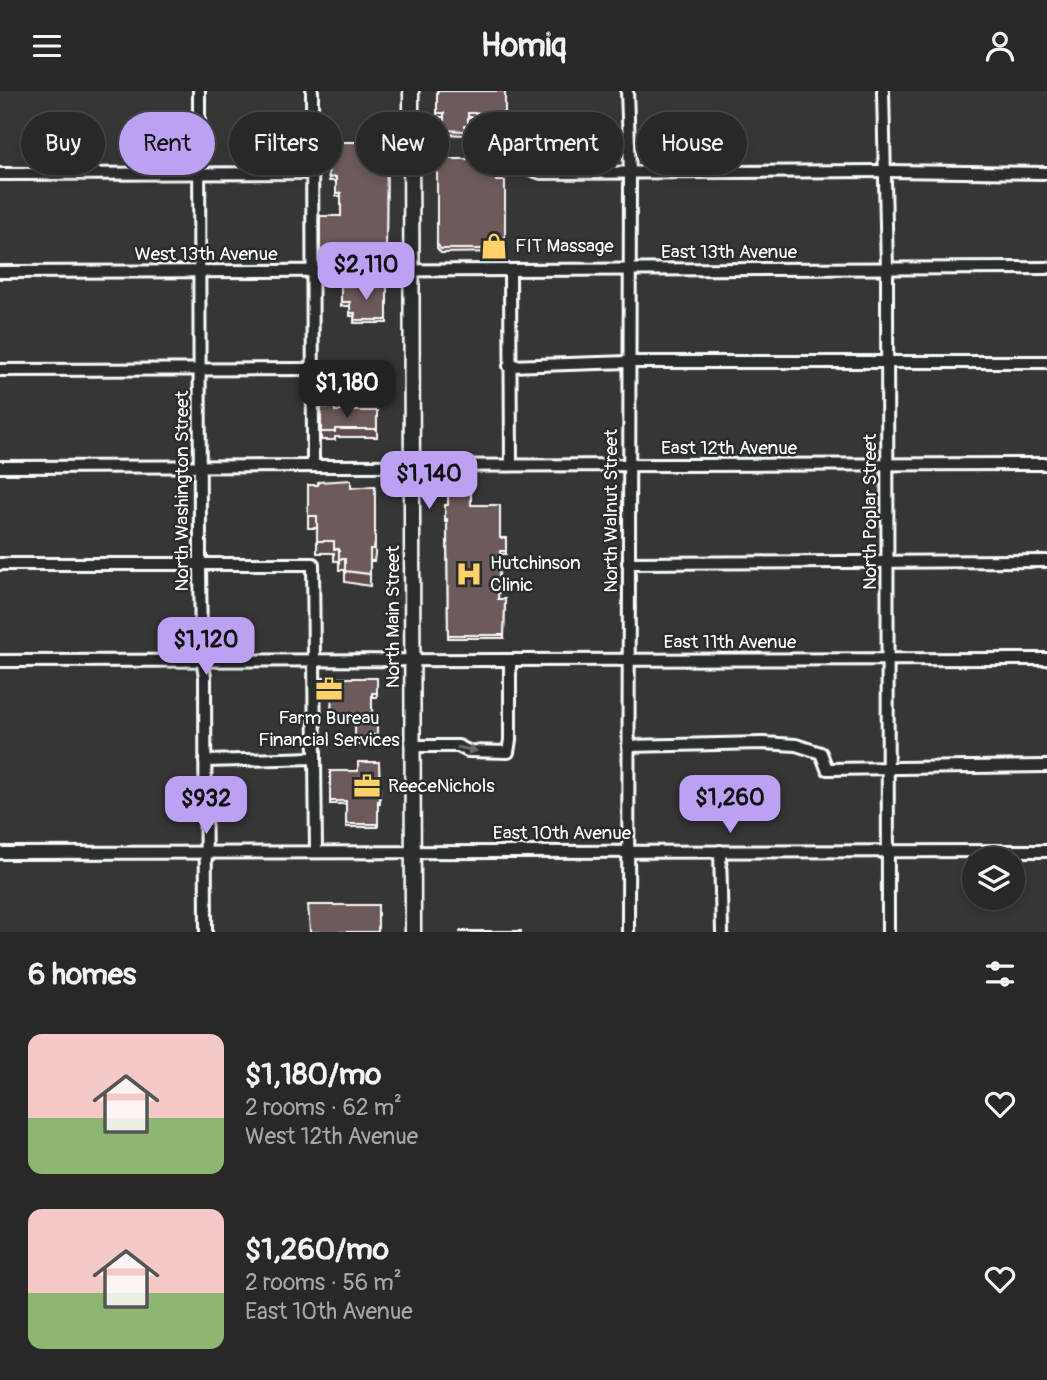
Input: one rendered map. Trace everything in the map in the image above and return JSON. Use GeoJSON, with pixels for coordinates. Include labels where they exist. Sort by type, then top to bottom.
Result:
{"type":"FeatureCollection","features":[{"type":"Feature","properties":{"kind":"main road","name":"North Main Street"},"geometry":{"type":"LineString","coordinates":[[411,91],[413,932]]}},
{"type":"Feature","properties":{"kind":"street","name":"North Washington Street"},"geometry":{"type":"LineString","coordinates":[[199,91],[199,112]]}},
{"type":"Feature","properties":{"kind":"street"},"geometry":{"type":"LineString","coordinates":[[312,91],[312,112]]}},
{"type":"Feature","properties":{"kind":"street","name":"North Walnut Street"},"geometry":{"type":"LineString","coordinates":[[627,91],[630,172],[628,932]]}},
{"type":"Feature","properties":{"kind":"street","name":"North Poplar Street"},"geometry":{"type":"LineString","coordinates":[[883,91],[887,269],[888,932]]}},
{"type":"Feature","properties":{"kind":"street"},"geometry":{"type":"LineString","coordinates":[[623,172],[1047,173]]}},
{"type":"Feature","properties":{"kind":"street"},"geometry":{"type":"LineString","coordinates":[[0,174],[119,174]]}},
{"type":"Feature","properties":{"kind":"street","name":"North Washington Street"},"geometry":{"type":"LineString","coordinates":[[199,175],[200,563],[206,932]]}},
{"type":"Feature","properties":{"kind":"street"},"geometry":{"type":"LineString","coordinates":[[312,175],[313,466]]}},
{"type":"Feature","properties":{"kind":"street","name":"East 13th Avenue"},"geometry":{"type":"LineString","coordinates":[[412,271],[1047,268]]}},
{"type":"Feature","properties":{"kind":"street","name":"West 13th Avenue"},"geometry":{"type":"LineString","coordinates":[[0,272],[412,271]]}},
{"type":"Feature","properties":{"kind":"street"},"geometry":{"type":"LineString","coordinates":[[510,271],[511,465]]}},
{"type":"Feature","properties":{"kind":"street"},"geometry":{"type":"LineString","coordinates":[[509,366],[628,362],[1047,362]]}},
{"type":"Feature","properties":{"kind":"street"},"geometry":{"type":"LineString","coordinates":[[0,370],[313,369]]}},
{"type":"Feature","properties":{"kind":"street","name":"East 12th Avenue"},"geometry":{"type":"LineString","coordinates":[[0,467],[1047,464]]}},
{"type":"Feature","properties":{"kind":"street"},"geometry":{"type":"LineString","coordinates":[[628,563],[1047,561]]}},
{"type":"Feature","properties":{"kind":"street"},"geometry":{"type":"LineString","coordinates":[[0,564],[313,563],[316,852]]}},
{"type":"Feature","properties":{"kind":"street","name":"East 11th Avenue"},"geometry":{"type":"LineString","coordinates":[[0,661],[1047,659]]}},
{"type":"Feature","properties":{"kind":"street"},"geometry":{"type":"LineString","coordinates":[[413,746],[458,746],[468,751],[508,752],[510,660]]}},
{"type":"Feature","properties":{"kind":"street"},"geometry":{"type":"LineString","coordinates":[[628,746],[763,743],[796,745],[821,753],[827,769],[1047,766]]}},
{"type":"Feature","properties":{"kind":"street"},"geometry":{"type":"LineString","coordinates":[[205,761],[315,758]]}},
{"type":"Feature","properties":{"kind":"street"},"geometry":{"type":"LineString","coordinates":[[719,851],[722,932]]}},
{"type":"Feature","properties":{"kind":"street","name":"East 10th Avenue"},"geometry":{"type":"LineString","coordinates":[[0,853],[1047,851]]}},
{"type":"Feature","properties":{"kind":"building"},"geometry":{"type":"Polygon","coordinates":[[[437,91],[505,91],[505,112],[463,112],[463,131],[449,130],[449,112],[437,112],[437,91]]]}},
{"type":"Feature","properties":{"kind":"building"},"geometry":{"type":"Polygon","coordinates":[[[342,142],[356,142],[356,175],[387,175],[386,250],[320,250],[320,216],[341,216],[341,193],[336,193],[336,177],[329,178],[329,175],[342,175],[342,142]]]}},
{"type":"Feature","properties":{"kind":"building"},"geometry":{"type":"Polygon","coordinates":[[[449,159],[463,159],[463,175],[496,175],[496,181],[505,181],[505,249],[441,249],[437,244],[437,175],[449,175],[449,159]]]}},
{"type":"Feature","properties":{"kind":"building"},"geometry":{"type":"Polygon","coordinates":[[[341,286],[387,286],[387,320],[354,320],[355,313],[350,313],[350,302],[341,302],[341,286]]]}},
{"type":"Feature","properties":{"kind":"building"},"geometry":{"type":"Polygon","coordinates":[[[321,407],[335,407],[335,411],[377,411],[377,429],[335,429],[335,432],[321,432],[321,407]]]}},
{"type":"Feature","properties":{"kind":"building"},"geometry":{"type":"Polygon","coordinates":[[[351,480],[351,488],[375,486],[375,542],[374,549],[370,549],[370,574],[345,571],[345,559],[339,559],[339,549],[334,549],[334,541],[317,541],[317,516],[308,516],[308,485],[351,480]]]}},
{"type":"Feature","properties":{"kind":"building"},"geometry":{"type":"Polygon","coordinates":[[[451,484],[471,484],[471,505],[500,505],[500,538],[506,538],[506,551],[500,551],[498,599],[505,599],[504,635],[448,635],[445,505],[448,505],[448,488],[451,489],[451,484]]]}},
{"type":"Feature","properties":{"kind":"building"},"geometry":{"type":"Polygon","coordinates":[[[322,678],[377,678],[377,693],[372,693],[372,724],[377,724],[377,735],[373,735],[373,740],[355,740],[355,717],[331,717],[332,692],[322,692],[322,678]]]}},
{"type":"Feature","properties":{"kind":"building"},"geometry":{"type":"Polygon","coordinates":[[[358,762],[379,762],[378,824],[346,824],[346,801],[330,801],[330,771],[358,771],[358,762]]]}},
{"type":"Feature","properties":{"kind":"building"},"geometry":{"type":"Polygon","coordinates":[[[308,905],[378,905],[378,932],[310,932],[308,905]]]}},
{"type":"Feature","properties":{"kind":"building"},"geometry":{"type":"Polygon","coordinates":[[[521,931],[521,932],[460,932],[521,931]]]}},
{"type":"Feature","properties":{"kind":"place","name":"FIT Massage"},"geometry":{"type":"Point","coordinates":[494,246]}},
{"type":"Feature","properties":{"kind":"place","name":"Hutchinson Clinic"},"geometry":{"type":"Point","coordinates":[469,574]}},
{"type":"Feature","properties":{"kind":"place","name":"Farm Bureau Financial Services"},"geometry":{"type":"Point","coordinates":[329,689]}},
{"type":"Feature","properties":{"kind":"place","name":"ReeceNichols"},"geometry":{"type":"Point","coordinates":[367,786]}}]}
